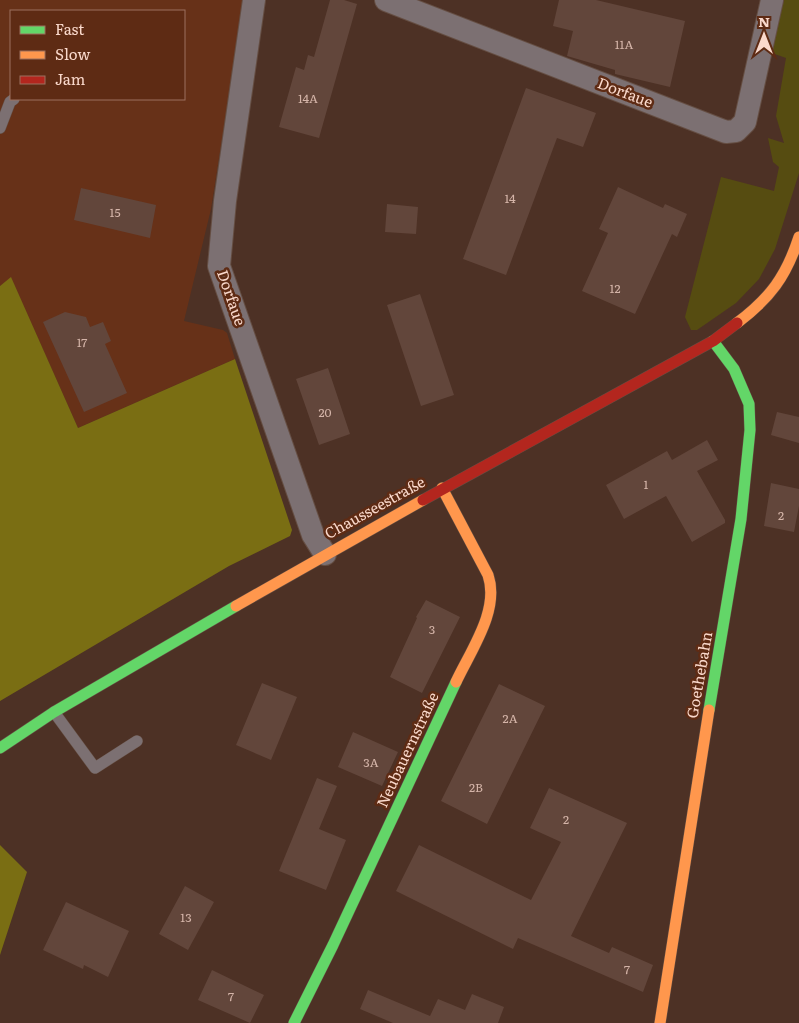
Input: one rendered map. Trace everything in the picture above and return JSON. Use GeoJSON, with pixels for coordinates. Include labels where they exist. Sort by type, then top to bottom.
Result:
{"type":"FeatureCollection","features":[{"type":"Feature","properties":{"kind":"street","name":"Dorfaue"},"geometry":{"type":"LineString","coordinates":[[254,0],[225,201],[219,266],[313,535],[325,554]]}},
{"type":"Feature","properties":{"kind":"street","name":"Dorfaue"},"geometry":{"type":"LineString","coordinates":[[386,0],[434,17],[624,94],[726,132],[736,131],[745,122],[772,0]]}},
{"type":"Feature","properties":{"kind":"street","name":"Chausseestraße"},"geometry":{"type":"LineString","coordinates":[[0,748],[54,712],[325,554],[713,340],[767,298],[785,274],[799,237]]}},
{"type":"Feature","properties":{"kind":"street","name":"Goethebahn"},"geometry":{"type":"LineString","coordinates":[[660,1023],[694,797],[729,600],[741,519],[750,430],[749,404],[734,369],[713,340]]}},
{"type":"Feature","properties":{"kind":"street","name":"Neubauernstraße"},"geometry":{"type":"LineString","coordinates":[[294,1023],[334,945],[489,611],[492,587],[488,575],[442,488]]}},
{"type":"Feature","properties":{"kind":"lane"},"geometry":{"type":"LineString","coordinates":[[0,128],[10,102],[13,100]]}},
{"type":"Feature","properties":{"kind":"lane"},"geometry":{"type":"LineString","coordinates":[[54,712],[95,768],[137,741]]}},
{"type":"Feature","properties":{"kind":"shaded area"},"geometry":{"type":"Polygon","coordinates":[[[0,0],[244,0],[211,209],[184,321],[223,330],[227,333],[235,359],[78,428],[11,278],[0,286],[0,0]]]}},
{"type":"Feature","properties":{"kind":"shaded area"},"geometry":{"type":"Polygon","coordinates":[[[784,0],[799,0],[799,173],[775,249],[759,279],[736,303],[697,330],[691,330],[685,317],[721,177],[774,191],[779,167],[773,162],[768,138],[784,143],[776,116],[786,58],[769,52],[784,0]]]}},
{"type":"Feature","properties":{"kind":"shaded area"},"geometry":{"type":"Polygon","coordinates":[[[11,277],[78,428],[235,359],[292,530],[290,536],[229,566],[0,701],[0,286],[11,277]]]}},
{"type":"Feature","properties":{"kind":"shaded area"},"geometry":{"type":"Polygon","coordinates":[[[0,845],[27,872],[0,955],[0,845]]]}},
{"type":"Feature","properties":{"kind":"building"},"geometry":{"type":"Polygon","coordinates":[[[330,0],[344,0],[357,4],[319,138],[279,127],[296,67],[304,70],[308,55],[314,57],[330,0]]]}},
{"type":"Feature","properties":{"kind":"building"},"geometry":{"type":"Polygon","coordinates":[[[559,0],[596,0],[685,21],[670,87],[615,74],[615,70],[567,56],[573,31],[553,26],[559,0]]]}},
{"type":"Feature","properties":{"kind":"building"},"geometry":{"type":"Polygon","coordinates":[[[526,88],[596,113],[583,147],[557,138],[506,275],[463,259],[526,88]]]}},
{"type":"Feature","properties":{"kind":"building"},"geometry":{"type":"Polygon","coordinates":[[[618,187],[663,208],[665,204],[687,214],[677,237],[672,234],[635,314],[582,291],[608,233],[599,229],[618,187]]]}},
{"type":"Feature","properties":{"kind":"building"},"geometry":{"type":"Polygon","coordinates":[[[81,188],[156,205],[150,238],[74,220],[81,188]]]}},
{"type":"Feature","properties":{"kind":"building"},"geometry":{"type":"Polygon","coordinates":[[[387,204],[418,207],[416,234],[385,232],[387,204]]]}},
{"type":"Feature","properties":{"kind":"building"},"geometry":{"type":"Polygon","coordinates":[[[420,294],[454,395],[421,406],[387,305],[420,294]]]}},
{"type":"Feature","properties":{"kind":"building"},"geometry":{"type":"Polygon","coordinates":[[[65,312],[86,317],[90,327],[103,322],[111,341],[105,344],[127,393],[84,412],[43,322],[65,312]]]}},
{"type":"Feature","properties":{"kind":"building"},"geometry":{"type":"Polygon","coordinates":[[[328,368],[350,434],[319,445],[296,379],[328,368]]]}},
{"type":"Feature","properties":{"kind":"building"},"geometry":{"type":"Polygon","coordinates":[[[777,412],[799,417],[799,443],[771,435],[777,412]]]}},
{"type":"Feature","properties":{"kind":"building"},"geometry":{"type":"Polygon","coordinates":[[[707,440],[718,460],[697,471],[725,523],[692,542],[666,496],[624,519],[606,485],[667,451],[672,460],[707,440]]]}},
{"type":"Feature","properties":{"kind":"building"},"geometry":{"type":"Polygon","coordinates":[[[771,483],[799,489],[799,506],[794,532],[764,526],[771,483]]]}},
{"type":"Feature","properties":{"kind":"building"},"geometry":{"type":"Polygon","coordinates":[[[426,600],[460,617],[422,693],[390,677],[416,617],[426,600]]]}},
{"type":"Feature","properties":{"kind":"building"},"geometry":{"type":"Polygon","coordinates":[[[262,683],[297,697],[271,760],[236,745],[262,683]]]}},
{"type":"Feature","properties":{"kind":"building"},"geometry":{"type":"Polygon","coordinates":[[[499,684],[545,706],[487,824],[441,801],[499,684]]]}},
{"type":"Feature","properties":{"kind":"building"},"geometry":{"type":"Polygon","coordinates":[[[353,732],[398,752],[382,786],[338,767],[353,732]]]}},
{"type":"Feature","properties":{"kind":"building"},"geometry":{"type":"Polygon","coordinates":[[[317,778],[337,786],[319,829],[346,840],[326,890],[279,871],[317,778]]]}},
{"type":"Feature","properties":{"kind":"building"},"geometry":{"type":"Polygon","coordinates":[[[549,788],[627,823],[571,936],[609,953],[612,947],[653,965],[643,992],[518,938],[513,949],[396,891],[419,845],[531,900],[561,842],[530,828],[549,788]]]}},
{"type":"Feature","properties":{"kind":"building"},"geometry":{"type":"Polygon","coordinates":[[[185,886],[214,902],[188,950],[159,934],[185,886]]]}},
{"type":"Feature","properties":{"kind":"building"},"geometry":{"type":"Polygon","coordinates":[[[66,902],[129,931],[108,977],[84,965],[83,969],[43,950],[66,902]]]}},
{"type":"Feature","properties":{"kind":"building"},"geometry":{"type":"Polygon","coordinates":[[[212,970],[264,995],[250,1023],[198,1000],[212,970]]]}},
{"type":"Feature","properties":{"kind":"building"},"geometry":{"type":"Polygon","coordinates":[[[368,990],[430,1016],[438,999],[465,1010],[472,994],[504,1007],[498,1023],[393,1023],[360,1009],[368,990]]]}},
{"type":"Feature","properties":{"kind":"traffic: fast"},"geometry":{"type":"LineString","coordinates":[[709,710],[741,519],[750,430],[749,404],[734,369],[713,341]]}},
{"type":"Feature","properties":{"kind":"traffic: fast"},"geometry":{"type":"LineString","coordinates":[[0,748],[54,712],[236,606]]}},
{"type":"Feature","properties":{"kind":"traffic: fast"},"geometry":{"type":"LineString","coordinates":[[294,1023],[333,945],[456,682]]}},
{"type":"Feature","properties":{"kind":"traffic: slow"},"geometry":{"type":"LineString","coordinates":[[737,323],[759,305],[776,286],[788,264],[799,237]]}},
{"type":"Feature","properties":{"kind":"traffic: slow"},"geometry":{"type":"LineString","coordinates":[[442,488],[488,575],[491,588],[490,602],[482,630],[456,682]]}},
{"type":"Feature","properties":{"kind":"traffic: slow"},"geometry":{"type":"LineString","coordinates":[[236,606],[423,500]]}},
{"type":"Feature","properties":{"kind":"traffic: slow"},"geometry":{"type":"LineString","coordinates":[[660,1023],[709,710]]}},
{"type":"Feature","properties":{"kind":"traffic: jam"},"geometry":{"type":"LineString","coordinates":[[423,500],[713,341],[737,323]]}}]}
